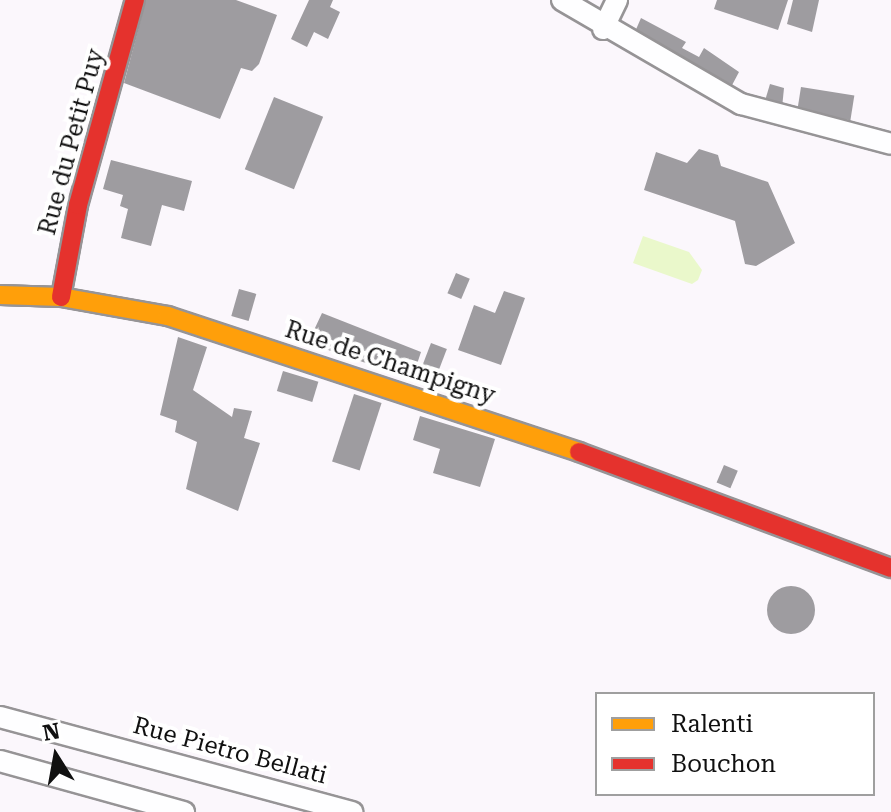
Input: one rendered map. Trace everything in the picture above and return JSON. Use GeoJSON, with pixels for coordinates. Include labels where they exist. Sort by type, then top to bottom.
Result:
{"type":"FeatureCollection","features":[{"type":"Feature","properties":{"kind":"street","name":"Rue du Petit Puy"},"geometry":{"type":"LineString","coordinates":[[61,297],[78,205],[135,0]]}},
{"type":"Feature","properties":{"kind":"street","name":"Rue de Champigny"},"geometry":{"type":"LineString","coordinates":[[0,295],[61,297],[168,316],[538,437],[891,568]]}},
{"type":"Feature","properties":{"kind":"lane"},"geometry":{"type":"LineString","coordinates":[[562,0],[603,29],[770,117],[891,144]]}},
{"type":"Feature","properties":{"kind":"lane"},"geometry":{"type":"LineString","coordinates":[[603,29],[617,0]]}},
{"type":"Feature","properties":{"kind":"lane","name":"Rue Pietro Bellati"},"geometry":{"type":"LineString","coordinates":[[0,717],[352,812]]}},
{"type":"Feature","properties":{"kind":"lane"},"geometry":{"type":"LineString","coordinates":[[0,761],[184,812]]}},
{"type":"Feature","properties":{"kind":"shaded area"},"geometry":{"type":"Polygon","coordinates":[[[643,236],[689,252],[702,270],[698,280],[692,284],[633,263],[643,236]]]}},
{"type":"Feature","properties":{"kind":"building"},"geometry":{"type":"Polygon","coordinates":[[[146,0],[236,0],[277,15],[259,64],[252,71],[241,68],[220,119],[124,83],[146,0]]]}},
{"type":"Feature","properties":{"kind":"building"},"geometry":{"type":"Polygon","coordinates":[[[309,0],[333,0],[330,7],[340,12],[328,39],[314,32],[307,47],[291,39],[309,0]]]}},
{"type":"Feature","properties":{"kind":"building"},"geometry":{"type":"Polygon","coordinates":[[[717,0],[788,0],[778,30],[714,9],[717,0]]]}},
{"type":"Feature","properties":{"kind":"building"},"geometry":{"type":"Polygon","coordinates":[[[793,0],[819,0],[812,32],[787,24],[793,0]]]}},
{"type":"Feature","properties":{"kind":"building"},"geometry":{"type":"Polygon","coordinates":[[[641,18],[686,42],[682,48],[699,57],[704,48],[739,72],[730,89],[634,34],[641,18]]]}},
{"type":"Feature","properties":{"kind":"building"},"geometry":{"type":"Polygon","coordinates":[[[770,84],[784,88],[782,108],[764,104],[770,84]]]}},
{"type":"Feature","properties":{"kind":"building"},"geometry":{"type":"Polygon","coordinates":[[[801,87],[854,95],[850,120],[797,112],[801,87]]]}},
{"type":"Feature","properties":{"kind":"building"},"geometry":{"type":"Polygon","coordinates":[[[274,97],[323,117],[294,189],[245,169],[274,97]]]}},
{"type":"Feature","properties":{"kind":"building"},"geometry":{"type":"Polygon","coordinates":[[[699,149],[718,155],[721,166],[768,182],[795,243],[756,266],[745,264],[735,221],[644,190],[656,152],[687,163],[699,149]]]}},
{"type":"Feature","properties":{"kind":"building"},"geometry":{"type":"Polygon","coordinates":[[[111,160],[192,181],[184,211],[162,205],[151,246],[121,238],[128,209],[120,206],[123,195],[103,189],[111,160]]]}},
{"type":"Feature","properties":{"kind":"building"},"geometry":{"type":"Polygon","coordinates":[[[456,273],[470,279],[461,299],[447,293],[456,273]]]}},
{"type":"Feature","properties":{"kind":"building"},"geometry":{"type":"Polygon","coordinates":[[[239,289],[256,294],[249,321],[231,316],[239,289]]]}},
{"type":"Feature","properties":{"kind":"building"},"geometry":{"type":"Polygon","coordinates":[[[504,291],[525,298],[501,365],[458,350],[474,305],[495,313],[504,291]]]}},
{"type":"Feature","properties":{"kind":"building"},"geometry":{"type":"Polygon","coordinates":[[[322,313],[421,352],[412,379],[308,343],[322,313]]]}},
{"type":"Feature","properties":{"kind":"building"},"geometry":{"type":"Polygon","coordinates":[[[178,337],[207,347],[193,390],[232,417],[234,408],[252,411],[244,438],[260,443],[238,511],[186,489],[197,442],[175,432],[177,421],[160,415],[178,337]]]}},
{"type":"Feature","properties":{"kind":"building"},"geometry":{"type":"Polygon","coordinates":[[[431,343],[447,349],[433,386],[417,379],[431,343]]]}},
{"type":"Feature","properties":{"kind":"building"},"geometry":{"type":"Polygon","coordinates":[[[283,371],[318,382],[312,402],[277,391],[283,371]]]}},
{"type":"Feature","properties":{"kind":"building"},"geometry":{"type":"Polygon","coordinates":[[[354,394],[382,403],[360,470],[332,462],[354,394]]]}},
{"type":"Feature","properties":{"kind":"building"},"geometry":{"type":"Polygon","coordinates":[[[420,416],[495,439],[480,487],[433,473],[440,449],[413,440],[420,416]]]}},
{"type":"Feature","properties":{"kind":"building"},"geometry":{"type":"Polygon","coordinates":[[[724,465],[738,471],[730,488],[717,482],[724,465]]]}},
{"type":"Feature","properties":{"kind":"building"},"geometry":{"type":"Polygon","coordinates":[[[791,586],[800,587],[808,593],[814,601],[814,619],[808,627],[800,633],[791,634],[782,633],[774,627],[768,619],[767,610],[768,601],[774,593],[782,587],[791,586]]]}},
{"type":"Feature","properties":{"kind":"traffic: slow"},"geometry":{"type":"LineString","coordinates":[[0,295],[61,297],[168,316],[579,452]]}},
{"type":"Feature","properties":{"kind":"traffic: jam"},"geometry":{"type":"LineString","coordinates":[[61,297],[78,205],[135,0]]}},
{"type":"Feature","properties":{"kind":"traffic: jam"},"geometry":{"type":"LineString","coordinates":[[579,452],[891,568]]}}]}
